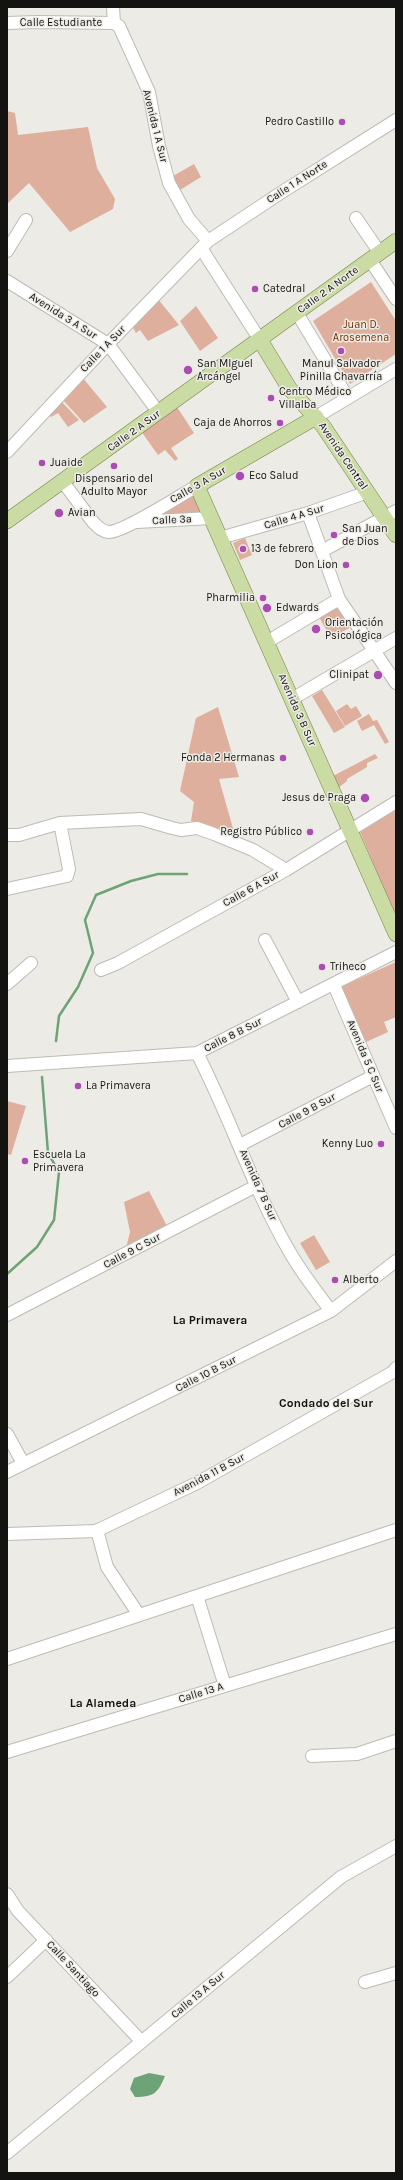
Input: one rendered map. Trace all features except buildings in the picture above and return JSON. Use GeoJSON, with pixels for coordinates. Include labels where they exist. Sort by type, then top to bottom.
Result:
{"type":"FeatureCollection","features":[{"type":"Feature","properties":{"kind":"main road","name":"Calle 2 A Norte"},"geometry":{"type":"LineString","coordinates":[[260,340],[396,241]]}},
{"type":"Feature","properties":{"kind":"main road","name":"Calle 2 A Sur"},"geometry":{"type":"LineString","coordinates":[[7,521],[260,340]]}},
{"type":"Feature","properties":{"kind":"main road","name":"Avenida Central"},"geometry":{"type":"LineString","coordinates":[[260,340],[289,388],[316,421],[368,492],[391,515],[396,535]]}},
{"type":"Feature","properties":{"kind":"main road","name":"Calle 3 A Sur"},"geometry":{"type":"LineString","coordinates":[[197,486],[316,421]]}},
{"type":"Feature","properties":{"kind":"main road","name":"Avenida 3 B Sur"},"geometry":{"type":"LineString","coordinates":[[197,486],[350,830],[393,918],[396,934]]}},
{"type":"Feature","properties":{"kind":"street"},"geometry":{"type":"LineString","coordinates":[[113,7],[114,23]]}},
{"type":"Feature","properties":{"kind":"street","name":"Calle Estudiante"},"geometry":{"type":"LineString","coordinates":[[7,23],[114,23]]}},
{"type":"Feature","properties":{"kind":"street","name":"Avenida 1 A Sur"},"geometry":{"type":"LineString","coordinates":[[114,23],[119,26],[149,92],[159,146],[169,183],[260,340]]}},
{"type":"Feature","properties":{"kind":"street","name":"Calle 1 A Norte"},"geometry":{"type":"LineString","coordinates":[[205,245],[282,192],[396,120]]}},
{"type":"Feature","properties":{"kind":"street"},"geometry":{"type":"LineString","coordinates":[[356,218],[396,299]]}},
{"type":"Feature","properties":{"kind":"street"},"geometry":{"type":"LineString","coordinates":[[7,251],[26,220]]}},
{"type":"Feature","properties":{"kind":"street","name":"Calle 1 A Sur"},"geometry":{"type":"LineString","coordinates":[[7,452],[108,344],[205,245]]}},
{"type":"Feature","properties":{"kind":"street","name":"Avenida 3 A Sur"},"geometry":{"type":"LineString","coordinates":[[7,281],[108,344],[159,413]]}},
{"type":"Feature","properties":{"kind":"street"},"geometry":{"type":"LineString","coordinates":[[297,313],[348,398]]}},
{"type":"Feature","properties":{"kind":"street"},"geometry":{"type":"LineString","coordinates":[[316,421],[348,398],[396,369]]}},
{"type":"Feature","properties":{"kind":"street","name":"Calle 3 A Sur"},"geometry":{"type":"LineString","coordinates":[[63,482],[98,528],[108,532],[114,531],[134,522],[197,486]]}},
{"type":"Feature","properties":{"kind":"street","name":"Calle 4 A Sur"},"geometry":{"type":"LineString","coordinates":[[220,538],[308,513],[368,492]]}},
{"type":"Feature","properties":{"kind":"street"},"geometry":{"type":"LineString","coordinates":[[308,513],[339,598],[396,683]]}},
{"type":"Feature","properties":{"kind":"street"},"geometry":{"type":"LineString","coordinates":[[322,551],[391,515]]}},
{"type":"Feature","properties":{"kind":"street","name":"Calle 3a"},"geometry":{"type":"LineString","coordinates":[[134,522],[212,518]]}},
{"type":"Feature","properties":{"kind":"street"},"geometry":{"type":"LineString","coordinates":[[266,642],[339,598]]}},
{"type":"Feature","properties":{"kind":"street"},"geometry":{"type":"LineString","coordinates":[[292,699],[396,638]]}},
{"type":"Feature","properties":{"kind":"street","name":"Calle 6 A Sur"},"geometry":{"type":"LineString","coordinates":[[101,970],[118,963],[286,870],[396,802]]}},
{"type":"Feature","properties":{"kind":"street"},"geometry":{"type":"LineString","coordinates":[[7,835],[19,835],[60,823],[141,819],[182,830],[197,828],[253,850],[286,870]]}},
{"type":"Feature","properties":{"kind":"street"},"geometry":{"type":"LineString","coordinates":[[7,889],[67,876],[69,869],[60,823]]}},
{"type":"Feature","properties":{"kind":"street"},"geometry":{"type":"LineString","coordinates":[[265,940],[298,1002]]}},
{"type":"Feature","properties":{"kind":"street","name":"Calle 8 B Sur"},"geometry":{"type":"LineString","coordinates":[[7,1066],[197,1053],[396,952]]}},
{"type":"Feature","properties":{"kind":"street"},"geometry":{"type":"LineString","coordinates":[[7,984],[31,963]]}},
{"type":"Feature","properties":{"kind":"street","name":"Avenida 5 C Sur"},"geometry":{"type":"LineString","coordinates":[[334,984],[396,1128]]}},
{"type":"Feature","properties":{"kind":"street","name":"Avenida 7 B Sur"},"geometry":{"type":"LineString","coordinates":[[197,1053],[220,1098],[256,1186],[289,1250],[310,1284],[331,1311]]}},
{"type":"Feature","properties":{"kind":"street","name":"Calle 9 B Sur"},"geometry":{"type":"LineString","coordinates":[[240,1145],[373,1076]]}},
{"type":"Feature","properties":{"kind":"street","name":"Calle 9 C Sur"},"geometry":{"type":"LineString","coordinates":[[7,1315],[256,1186]]}},
{"type":"Feature","properties":{"kind":"street","name":"Calle 10 B Sur"},"geometry":{"type":"LineString","coordinates":[[7,1472],[331,1311],[396,1261]]}},
{"type":"Feature","properties":{"kind":"street","name":"Avenida 11 B Sur"},"geometry":{"type":"LineString","coordinates":[[7,1534],[97,1530],[197,1483],[393,1372],[396,1368]]}},
{"type":"Feature","properties":{"kind":"street"},"geometry":{"type":"LineString","coordinates":[[7,1434],[23,1463]]}},
{"type":"Feature","properties":{"kind":"street"},"geometry":{"type":"LineString","coordinates":[[97,1530],[107,1567],[139,1615]]}},
{"type":"Feature","properties":{"kind":"street"},"geometry":{"type":"LineString","coordinates":[[7,1659],[396,1530]]}},
{"type":"Feature","properties":{"kind":"street"},"geometry":{"type":"LineString","coordinates":[[197,1596],[226,1686]]}},
{"type":"Feature","properties":{"kind":"street","name":"Calle 13 A"},"geometry":{"type":"LineString","coordinates":[[7,1752],[396,1634]]}},
{"type":"Feature","properties":{"kind":"street"},"geometry":{"type":"LineString","coordinates":[[312,1756],[356,1754],[396,1741]]}},
{"type":"Feature","properties":{"kind":"street","name":"Calle 13 A Sur"},"geometry":{"type":"LineString","coordinates":[[7,2153],[340,1877],[396,1846]]}},
{"type":"Feature","properties":{"kind":"street","name":"Calle Santiago"},"geometry":{"type":"LineString","coordinates":[[7,1894],[18,1911],[142,2042]]}},
{"type":"Feature","properties":{"kind":"street"},"geometry":{"type":"LineString","coordinates":[[7,1977],[46,1940]]}},
{"type":"Feature","properties":{"kind":"street"},"geometry":{"type":"LineString","coordinates":[[365,1982],[396,1973]]}},
{"type":"Feature","properties":{"kind":"green space"},"geometry":{"type":"Polygon","coordinates":[[[7,111],[15,113],[18,135],[88,127],[97,168],[115,199],[113,209],[70,232],[29,183],[7,204],[7,111]]]}},
{"type":"Feature","properties":{"kind":"green space"},"geometry":{"type":"Polygon","coordinates":[[[194,164],[201,177],[180,190],[173,176],[194,164]]]}},
{"type":"Feature","properties":{"kind":"green space","name":"Juan D. Arosemena"},"geometry":{"type":"Polygon","coordinates":[[[371,282],[396,321],[396,354],[350,384],[313,321],[371,282]]]}},
{"type":"Feature","properties":{"kind":"green space"},"geometry":{"type":"Polygon","coordinates":[[[158,299],[179,325],[148,341],[140,330],[136,333],[132,326],[158,299]]]}},
{"type":"Feature","properties":{"kind":"green space"},"geometry":{"type":"Polygon","coordinates":[[[196,306],[218,338],[200,351],[180,321],[196,306]]]}},
{"type":"Feature","properties":{"kind":"green space"},"geometry":{"type":"Polygon","coordinates":[[[82,377],[107,407],[84,423],[62,399],[82,377]]]}},
{"type":"Feature","properties":{"kind":"green space"},"geometry":{"type":"Polygon","coordinates":[[[61,401],[79,420],[68,427],[58,413],[51,417],[49,415],[61,401]]]}},
{"type":"Feature","properties":{"kind":"green space"},"geometry":{"type":"Polygon","coordinates":[[[177,407],[194,433],[171,448],[178,459],[175,461],[165,450],[158,455],[141,431],[177,407]]]}},
{"type":"Feature","properties":{"kind":"green space"},"geometry":{"type":"Polygon","coordinates":[[[194,495],[204,515],[158,515],[194,495]]]}},
{"type":"Feature","properties":{"kind":"green space","name":"13 de febrero"},"geometry":{"type":"Polygon","coordinates":[[[245,538],[252,555],[240,560],[233,543],[245,538]]]}},
{"type":"Feature","properties":{"kind":"green space"},"geometry":{"type":"Polygon","coordinates":[[[339,606],[351,627],[331,638],[319,617],[339,606]]]}},
{"type":"Feature","properties":{"kind":"green space"},"geometry":{"type":"Polygon","coordinates":[[[322,690],[345,727],[334,733],[312,696],[322,690]]]}},
{"type":"Feature","properties":{"kind":"green space"},"geometry":{"type":"Polygon","coordinates":[[[347,704],[351,709],[356,706],[362,716],[345,726],[336,711],[347,704]]]}},
{"type":"Feature","properties":{"kind":"green space"},"geometry":{"type":"Polygon","coordinates":[[[218,707],[239,777],[219,779],[234,832],[191,821],[194,802],[180,791],[196,718],[218,707]]]}},
{"type":"Feature","properties":{"kind":"green space"},"geometry":{"type":"Polygon","coordinates":[[[369,714],[373,721],[377,720],[389,742],[385,744],[374,725],[362,731],[357,721],[369,714]]]}},
{"type":"Feature","properties":{"kind":"green space"},"geometry":{"type":"Polygon","coordinates":[[[375,754],[378,758],[367,763],[367,767],[347,779],[347,781],[338,788],[333,776],[375,754]]]}},
{"type":"Feature","properties":{"kind":"green space"},"geometry":{"type":"Polygon","coordinates":[[[396,810],[396,911],[394,911],[360,832],[396,810]]]}},
{"type":"Feature","properties":{"kind":"green space"},"geometry":{"type":"Polygon","coordinates":[[[396,962],[396,1017],[384,1022],[388,1032],[364,1043],[338,988],[396,962]]]}},
{"type":"Feature","properties":{"kind":"green space"},"geometry":{"type":"Polygon","coordinates":[[[7,1101],[26,1106],[11,1155],[7,1154],[7,1101]]]}},
{"type":"Feature","properties":{"kind":"green space"},"geometry":{"type":"Polygon","coordinates":[[[149,1191],[168,1228],[125,1252],[130,1232],[124,1202],[149,1191]]]}},
{"type":"Feature","properties":{"kind":"green space"},"geometry":{"type":"Polygon","coordinates":[[[314,1235],[330,1262],[316,1270],[300,1243],[314,1235]]]}},
{"type":"Feature","properties":{"kind":"shaded area"},"geometry":{"type":"Polygon","coordinates":[[[149,2073],[165,2076],[160,2086],[154,2093],[147,2096],[135,2097],[130,2089],[134,2078],[149,2073]]]}},
{"type":"Feature","properties":{"kind":"waterway"},"geometry":{"type":"LineString","coordinates":[[56,1041],[59,1016],[78,987],[93,953],[85,920],[96,895],[131,881],[158,874],[187,874]]}},
{"type":"Feature","properties":{"kind":"waterway"},"geometry":{"type":"LineString","coordinates":[[7,1274],[37,1247],[54,1220],[59,1172],[48,1153],[42,1077]]}},
{"type":"Feature","properties":{"kind":"place","name":"Pedro Castillo"},"geometry":{"type":"Point","coordinates":[342,122]}},
{"type":"Feature","properties":{"kind":"place","name":"Catedral"},"geometry":{"type":"Point","coordinates":[255,289]}},
{"type":"Feature","properties":{"kind":"place","name":"Manul Salvador Pinilla Chavarría"},"geometry":{"type":"Point","coordinates":[341,351]}},
{"type":"Feature","properties":{"kind":"place","name":"San MIguel Arcángel"},"geometry":{"type":"Point","coordinates":[188,370]}},
{"type":"Feature","properties":{"kind":"place","name":"Centro Médico Villalba"},"geometry":{"type":"Point","coordinates":[271,398]}},
{"type":"Feature","properties":{"kind":"place","name":"Caja de Ahorros"},"geometry":{"type":"Point","coordinates":[280,423]}},
{"type":"Feature","properties":{"kind":"place","name":"Juaide"},"geometry":{"type":"Point","coordinates":[42,463]}},
{"type":"Feature","properties":{"kind":"place","name":"Dispensario del Adulto Mayor"},"geometry":{"type":"Point","coordinates":[114,466]}},
{"type":"Feature","properties":{"kind":"place","name":"Eco Salud"},"geometry":{"type":"Point","coordinates":[240,476]}},
{"type":"Feature","properties":{"kind":"place","name":"Avian"},"geometry":{"type":"Point","coordinates":[59,513]}},
{"type":"Feature","properties":{"kind":"place","name":"San Juan de Dios"},"geometry":{"type":"Point","coordinates":[334,535]}},
{"type":"Feature","properties":{"kind":"place","name":"13 de febrero"},"geometry":{"type":"Point","coordinates":[243,549]}},
{"type":"Feature","properties":{"kind":"place","name":"Don Lion"},"geometry":{"type":"Point","coordinates":[346,565]}},
{"type":"Feature","properties":{"kind":"place","name":"Pharmilia"},"geometry":{"type":"Point","coordinates":[263,598]}},
{"type":"Feature","properties":{"kind":"place","name":"Edwards"},"geometry":{"type":"Point","coordinates":[267,608]}},
{"type":"Feature","properties":{"kind":"place","name":"Orientación Psicológica"},"geometry":{"type":"Point","coordinates":[316,629]}},
{"type":"Feature","properties":{"kind":"place","name":"Clinipat"},"geometry":{"type":"Point","coordinates":[378,675]}},
{"type":"Feature","properties":{"kind":"place","name":"Fonda 2 Hermanas"},"geometry":{"type":"Point","coordinates":[283,758]}},
{"type":"Feature","properties":{"kind":"place","name":"Jesus de Praga"},"geometry":{"type":"Point","coordinates":[365,798]}},
{"type":"Feature","properties":{"kind":"place","name":"Registro Público"},"geometry":{"type":"Point","coordinates":[310,832]}},
{"type":"Feature","properties":{"kind":"place","name":"Triheco"},"geometry":{"type":"Point","coordinates":[322,967]}},
{"type":"Feature","properties":{"kind":"place","name":"La Primavera"},"geometry":{"type":"Point","coordinates":[78,1086]}},
{"type":"Feature","properties":{"kind":"place","name":"Kenny Luo"},"geometry":{"type":"Point","coordinates":[381,1144]}},
{"type":"Feature","properties":{"kind":"place","name":"Escuela La Primavera"},"geometry":{"type":"Point","coordinates":[25,1161]}},
{"type":"Feature","properties":{"kind":"place","name":"Alberto"},"geometry":{"type":"Point","coordinates":[335,1280]}},
{"type":"Feature","properties":{"kind":"district","name":"La Primavera"},"geometry":{"type":"Point","coordinates":[210,1321]}},
{"type":"Feature","properties":{"kind":"district","name":"Condado del Sur"},"geometry":{"type":"Point","coordinates":[326,1404]}},
{"type":"Feature","properties":{"kind":"district","name":"La Alameda"},"geometry":{"type":"Point","coordinates":[103,1704]}}]}
